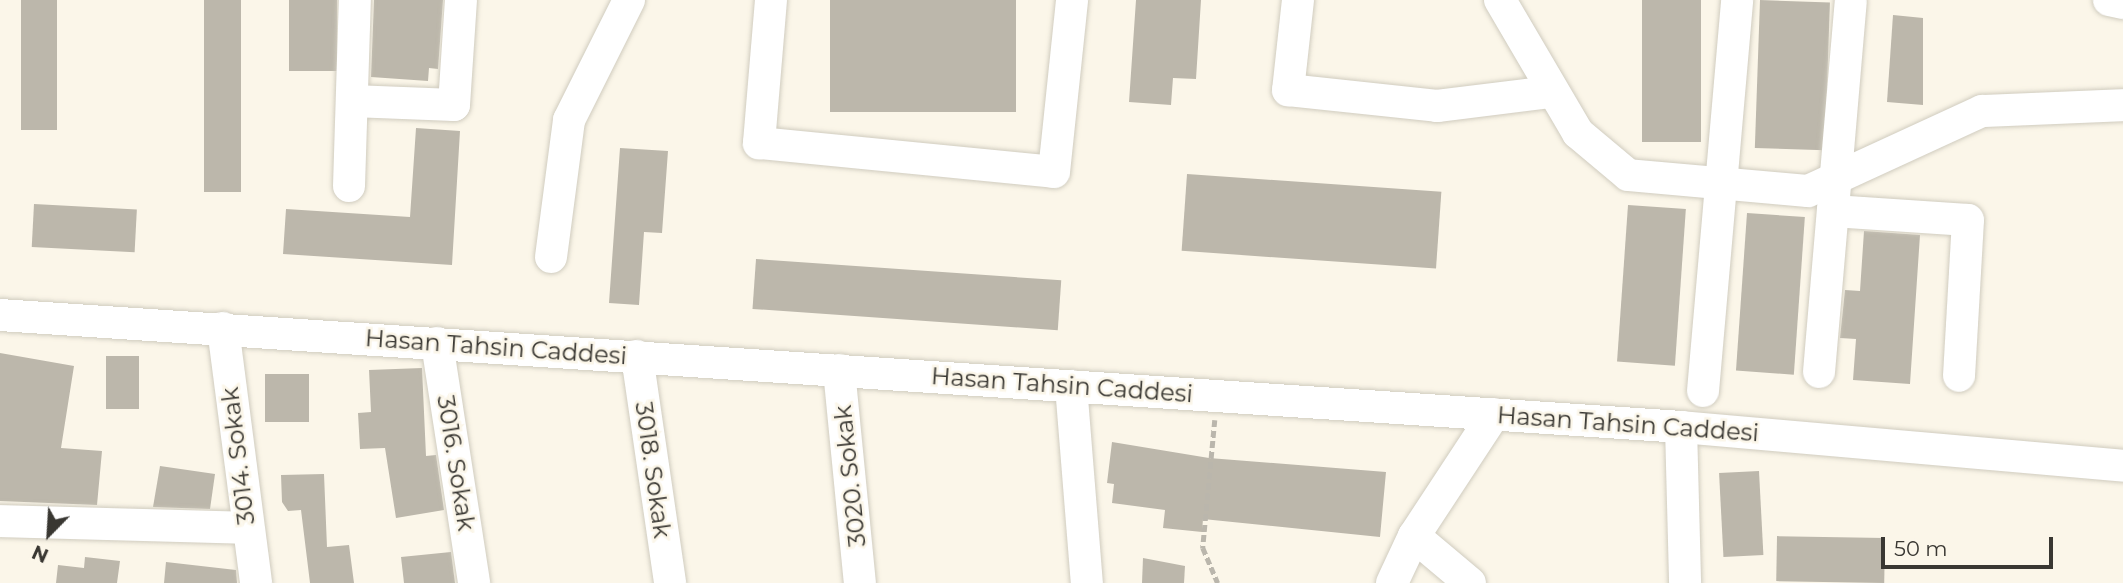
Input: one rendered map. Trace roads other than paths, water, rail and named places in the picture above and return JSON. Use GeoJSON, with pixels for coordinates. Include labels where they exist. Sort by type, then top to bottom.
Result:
{"type":"FeatureCollection","features":[{"type":"Feature","properties":{"kind":"street"},"geometry":{"type":"LineString","coordinates":[[349,186],[355,0]]}},
{"type":"Feature","properties":{"kind":"street"},"geometry":{"type":"LineString","coordinates":[[352,101],[453,105],[461,0]]}},
{"type":"Feature","properties":{"kind":"street"},"geometry":{"type":"LineString","coordinates":[[551,257],[569,120],[629,0]]}},
{"type":"Feature","properties":{"kind":"street"},"geometry":{"type":"LineString","coordinates":[[771,0],[759,143],[1054,172],[1072,0]]}},
{"type":"Feature","properties":{"kind":"street"},"geometry":{"type":"LineString","coordinates":[[1298,0],[1288,90],[1437,106],[1549,92]]}},
{"type":"Feature","properties":{"kind":"street"},"geometry":{"type":"LineString","coordinates":[[1500,0],[1549,92],[1578,133],[1628,175],[1721,187],[1808,191],[1982,111],[2123,105]]}},
{"type":"Feature","properties":{"kind":"street"},"geometry":{"type":"LineString","coordinates":[[1703,391],[1737,0]]}},
{"type":"Feature","properties":{"kind":"street"},"geometry":{"type":"LineString","coordinates":[[2109,0],[2123,2]]}},
{"type":"Feature","properties":{"kind":"street"},"geometry":{"type":"LineString","coordinates":[[1819,372],[1851,2]]}},
{"type":"Feature","properties":{"kind":"street"},"geometry":{"type":"LineString","coordinates":[[1833,211],[1968,220],[1959,376]]}},
{"type":"Feature","properties":{"kind":"street","name":"Hasan Tahsin Caddesi"},"geometry":{"type":"LineString","coordinates":[[0,315],[437,342],[1681,427],[2123,466]]}},
{"type":"Feature","properties":{"kind":"street","name":"3014. Sokak"},"geometry":{"type":"LineString","coordinates":[[223,328],[246,528],[256,583]]}},
{"type":"Feature","properties":{"kind":"street","name":"3016. Sokak"},"geometry":{"type":"LineString","coordinates":[[437,342],[474,583]]}},
{"type":"Feature","properties":{"kind":"street","name":"3018. Sokak"},"geometry":{"type":"LineString","coordinates":[[637,356],[670,583]]}},
{"type":"Feature","properties":{"kind":"street","name":"3020. Sokak"},"geometry":{"type":"LineString","coordinates":[[839,370],[860,583]]}},
{"type":"Feature","properties":{"kind":"street"},"geometry":{"type":"LineString","coordinates":[[1071,386],[1087,583]]}},
{"type":"Feature","properties":{"kind":"street"},"geometry":{"type":"LineString","coordinates":[[1392,583],[1414,536],[1494,414]]}},
{"type":"Feature","properties":{"kind":"street"},"geometry":{"type":"LineString","coordinates":[[1681,427],[1685,583]]}},
{"type":"Feature","properties":{"kind":"street"},"geometry":{"type":"LineString","coordinates":[[0,521],[246,528]]}},
{"type":"Feature","properties":{"kind":"street"},"geometry":{"type":"LineString","coordinates":[[1414,536],[1471,583]]}}]}
